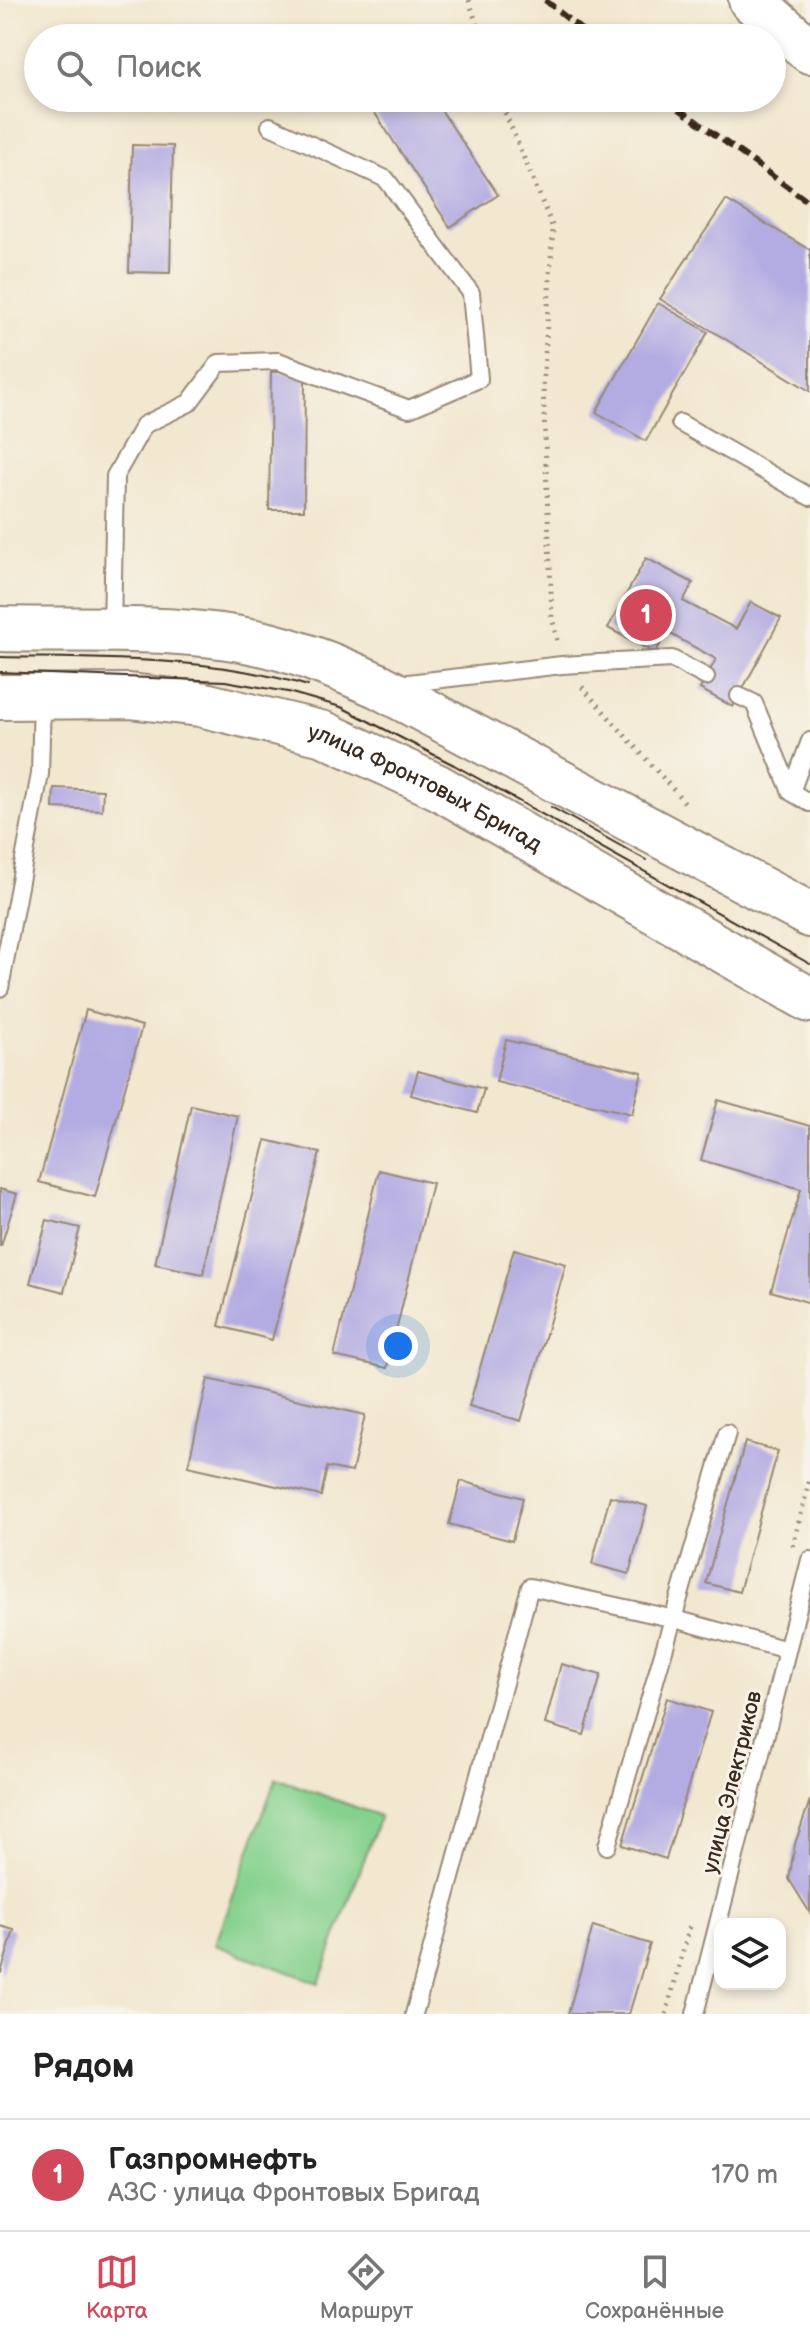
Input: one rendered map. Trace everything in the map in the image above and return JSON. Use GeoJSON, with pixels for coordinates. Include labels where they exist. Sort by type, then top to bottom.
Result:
{"type":"FeatureCollection","features":[{"type":"Feature","properties":{"kind":"main road"},"geometry":{"type":"LineString","coordinates":[[763,5],[782,24]]}},
{"type":"Feature","properties":{"kind":"main road"},"geometry":{"type":"LineString","coordinates":[[786,28],[810,51]]}},
{"type":"Feature","properties":{"kind":"main road"},"geometry":{"type":"LineString","coordinates":[[0,629],[196,634],[267,645],[323,661],[379,686],[810,915]]}},
{"type":"Feature","properties":{"kind":"main road","name":"улица Фронтовых Бригад"},"geometry":{"type":"LineString","coordinates":[[21,697],[129,696],[200,704],[324,734],[438,787],[810,1000]]}},
{"type":"Feature","properties":{"kind":"lane"},"geometry":{"type":"LineString","coordinates":[[112,631],[115,476],[144,425],[189,403],[219,363],[278,361],[409,409],[479,379],[471,293],[386,179],[270,126]]}},
{"type":"Feature","properties":{"kind":"lane"},"geometry":{"type":"LineString","coordinates":[[680,423],[810,497]]}},
{"type":"Feature","properties":{"kind":"lane"},"geometry":{"type":"LineString","coordinates":[[379,686],[562,665],[672,659],[706,677]]}},
{"type":"Feature","properties":{"kind":"lane"},"geometry":{"type":"LineString","coordinates":[[739,696],[754,703],[791,792],[810,803]]}},
{"type":"Feature","properties":{"kind":"lane"},"geometry":{"type":"LineString","coordinates":[[0,988],[40,774],[21,697]]}},
{"type":"Feature","properties":{"kind":"lane"},"geometry":{"type":"LineString","coordinates":[[791,792],[810,741]]}},
{"type":"Feature","properties":{"kind":"lane"},"geometry":{"type":"LineString","coordinates":[[607,1846],[727,1433]]}},
{"type":"Feature","properties":{"kind":"lane","name":"улица Электриков"},"geometry":{"type":"LineString","coordinates":[[695,2014],[810,1560]]}},
{"type":"Feature","properties":{"kind":"lane"},"geometry":{"type":"LineString","coordinates":[[414,2014],[530,1587],[675,1619],[787,1650]]}},
{"type":"Feature","properties":{"kind":"path"},"geometry":{"type":"LineString","coordinates":[[469,0],[477,24]]}},
{"type":"Feature","properties":{"kind":"path"},"geometry":{"type":"LineString","coordinates":[[505,112],[553,228],[543,387],[552,617],[562,665],[687,805]]}},
{"type":"Feature","properties":{"kind":"green space"},"geometry":{"type":"Polygon","coordinates":[[[276,1778],[380,1816],[319,1983],[215,1945],[276,1778]]]}},
{"type":"Feature","properties":{"kind":"building"},"geometry":{"type":"Polygon","coordinates":[[[374,112],[442,112],[498,195],[450,227],[374,112]]]}},
{"type":"Feature","properties":{"kind":"building"},"geometry":{"type":"Polygon","coordinates":[[[132,145],[173,146],[170,273],[129,272],[132,145]]]}},
{"type":"Feature","properties":{"kind":"building"},"geometry":{"type":"Polygon","coordinates":[[[726,200],[810,250],[810,391],[660,299],[726,200]]]}},
{"type":"Feature","properties":{"kind":"building"},"geometry":{"type":"Polygon","coordinates":[[[658,303],[708,332],[646,441],[596,412],[658,303]]]}},
{"type":"Feature","properties":{"kind":"building"},"geometry":{"type":"Polygon","coordinates":[[[271,372],[305,372],[304,510],[269,510],[271,372]]]}},
{"type":"Feature","properties":{"kind":"building"},"geometry":{"type":"Polygon","coordinates":[[[646,558],[693,583],[683,601],[736,629],[751,602],[781,618],[733,707],[700,689],[716,659],[667,632],[655,653],[608,628],[646,558]]]}},
{"type":"Feature","properties":{"kind":"building"},"geometry":{"type":"Polygon","coordinates":[[[54,788],[103,790],[102,810],[53,808],[54,788]]]}},
{"type":"Feature","properties":{"kind":"building"},"geometry":{"type":"Polygon","coordinates":[[[86,1010],[142,1026],[95,1197],[39,1182],[86,1010]]]}},
{"type":"Feature","properties":{"kind":"building"},"geometry":{"type":"Polygon","coordinates":[[[506,1040],[642,1072],[632,1114],[496,1082],[506,1040]]]}},
{"type":"Feature","properties":{"kind":"building"},"geometry":{"type":"Polygon","coordinates":[[[418,1071],[484,1089],[477,1113],[411,1095],[418,1071]]]}},
{"type":"Feature","properties":{"kind":"building"},"geometry":{"type":"Polygon","coordinates":[[[718,1100],[810,1126],[810,1303],[771,1291],[801,1189],[701,1160],[718,1100]]]}},
{"type":"Feature","properties":{"kind":"building"},"geometry":{"type":"Polygon","coordinates":[[[191,1105],[238,1116],[203,1274],[155,1264],[191,1105]]]}},
{"type":"Feature","properties":{"kind":"building"},"geometry":{"type":"Polygon","coordinates":[[[266,1140],[320,1153],[272,1340],[219,1326],[266,1140]]]}},
{"type":"Feature","properties":{"kind":"building"},"geometry":{"type":"Polygon","coordinates":[[[379,1170],[432,1183],[387,1368],[334,1356],[379,1170]]]}},
{"type":"Feature","properties":{"kind":"building"},"geometry":{"type":"Polygon","coordinates":[[[0,1189],[17,1194],[1,1246],[0,1246],[0,1189]]]}},
{"type":"Feature","properties":{"kind":"building"},"geometry":{"type":"Polygon","coordinates":[[[47,1220],[80,1228],[64,1292],[30,1283],[47,1220]]]}},
{"type":"Feature","properties":{"kind":"building"},"geometry":{"type":"Polygon","coordinates":[[[514,1249],[566,1264],[521,1421],[469,1406],[514,1249]]]}},
{"type":"Feature","properties":{"kind":"building"},"geometry":{"type":"Polygon","coordinates":[[[208,1379],[365,1415],[352,1472],[327,1467],[321,1496],[188,1466],[208,1379]]]}},
{"type":"Feature","properties":{"kind":"building"},"geometry":{"type":"Polygon","coordinates":[[[745,1442],[778,1451],[739,1592],[706,1583],[745,1442]]]}},
{"type":"Feature","properties":{"kind":"building"},"geometry":{"type":"Polygon","coordinates":[[[461,1481],[523,1498],[512,1541],[449,1524],[461,1481]]]}},
{"type":"Feature","properties":{"kind":"building"},"geometry":{"type":"Polygon","coordinates":[[[610,1496],[647,1506],[629,1574],[592,1564],[610,1496]]]}},
{"type":"Feature","properties":{"kind":"building"},"geometry":{"type":"Polygon","coordinates":[[[561,1664],[601,1675],[584,1735],[545,1724],[561,1664]]]}},
{"type":"Feature","properties":{"kind":"building"},"geometry":{"type":"Polygon","coordinates":[[[667,1698],[711,1712],[666,1859],[622,1845],[667,1698]]]}},
{"type":"Feature","properties":{"kind":"building"},"geometry":{"type":"Polygon","coordinates":[[[810,1800],[810,1913],[789,1879],[795,1844],[810,1800]]]}},
{"type":"Feature","properties":{"kind":"building"},"geometry":{"type":"Polygon","coordinates":[[[0,1926],[14,1930],[1,1973],[0,1973],[0,1926]]]}},
{"type":"Feature","properties":{"kind":"building"},"geometry":{"type":"Polygon","coordinates":[[[593,1926],[650,1944],[629,2014],[568,2014],[593,1926]]]}},
{"type":"Feature","properties":{"kind":"tram line"},"geometry":{"type":"LineString","coordinates":[[0,657],[194,664],[271,676],[308,686]]}},
{"type":"Feature","properties":{"kind":"tram line"},"geometry":{"type":"LineString","coordinates":[[0,672],[225,681],[288,692],[341,707],[454,765],[810,964]]}},
{"type":"Feature","properties":{"kind":"tram line"},"geometry":{"type":"LineString","coordinates":[[551,807],[646,860]]}},
{"type":"Feature","properties":{"kind":"railway"},"geometry":{"type":"LineString","coordinates":[[545,0],[574,24]]}},
{"type":"Feature","properties":{"kind":"railway"},"geometry":{"type":"LineString","coordinates":[[683,112],[810,203]]}},
{"type":"Feature","properties":{"kind":"place","name":"Газпромнефть"},"geometry":{"type":"Point","coordinates":[646,615]}}]}
